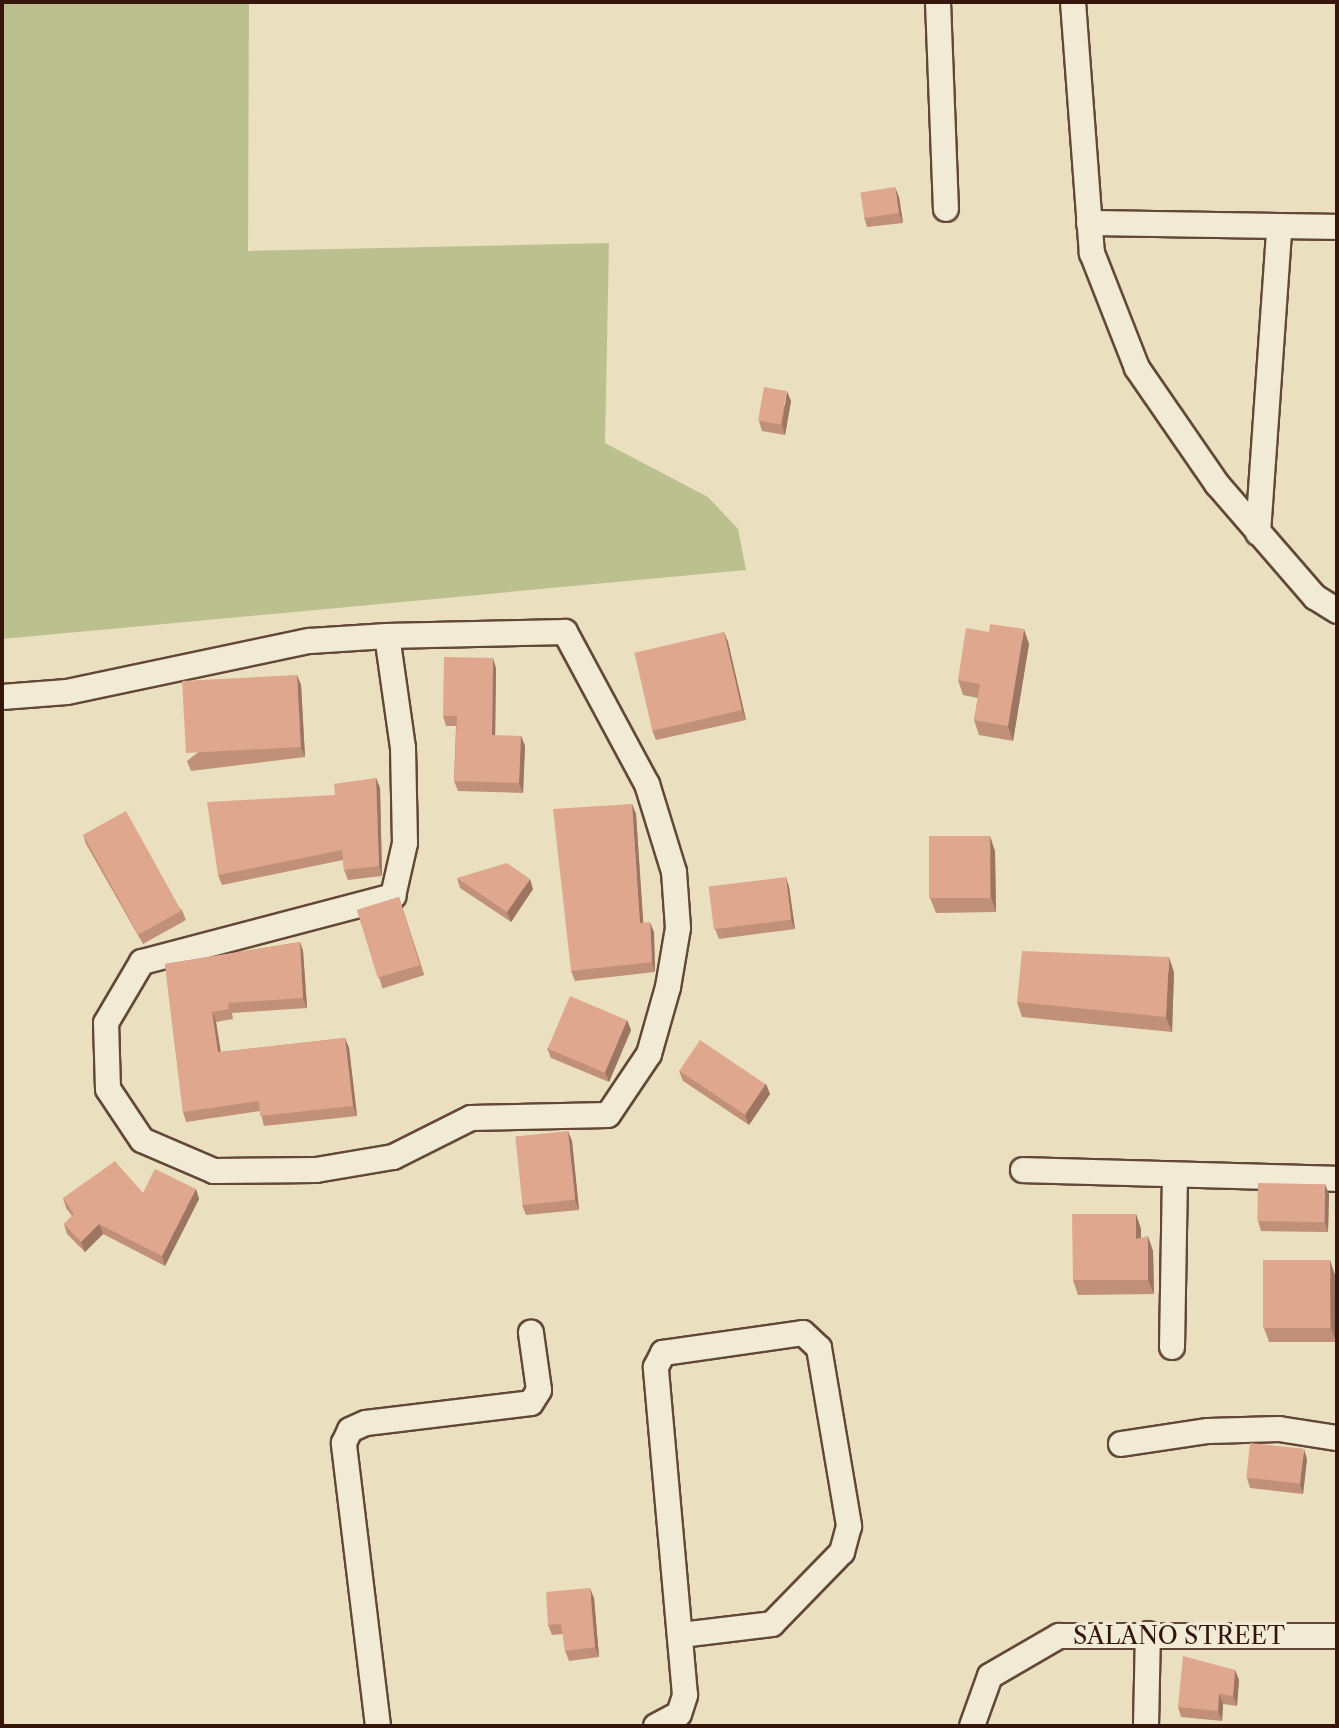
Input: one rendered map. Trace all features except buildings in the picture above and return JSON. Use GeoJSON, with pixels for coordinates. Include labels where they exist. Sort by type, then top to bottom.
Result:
{"type":"FeatureCollection","features":[{"type":"Feature","properties":{"kind":"street"},"geometry":{"type":"LineString","coordinates":[[938,2],[946,209]]}},
{"type":"Feature","properties":{"kind":"street"},"geometry":{"type":"LineString","coordinates":[[1073,2],[1092,253],[1137,368],[1172,426],[1258,533],[1315,597],[1337,611]]}},
{"type":"Feature","properties":{"kind":"street"},"geometry":{"type":"LineString","coordinates":[[1089,223],[1279,230],[1337,227]]}},
{"type":"Feature","properties":{"kind":"street"},"geometry":{"type":"LineString","coordinates":[[1258,533],[1279,230]]}},
{"type":"Feature","properties":{"kind":"street"},"geometry":{"type":"LineString","coordinates":[[2,697],[67,692],[310,641],[387,636],[565,632],[666,831],[678,928],[649,1054],[608,1115],[471,1118],[393,1157],[316,1170],[186,1165],[142,1140],[108,1089],[106,1023],[142,962],[170,949],[393,896],[405,843],[403,748],[387,636]]}},
{"type":"Feature","properties":{"kind":"street"},"geometry":{"type":"LineString","coordinates":[[1023,1170],[1337,1179]]}},
{"type":"Feature","properties":{"kind":"street"},"geometry":{"type":"LineString","coordinates":[[1172,1347],[1175,1175]]}},
{"type":"Feature","properties":{"kind":"street"},"geometry":{"type":"LineString","coordinates":[[378,1726],[344,1443],[350,1430],[366,1423],[531,1403],[539,1390],[531,1333]]}},
{"type":"Feature","properties":{"kind":"street"},"geometry":{"type":"LineString","coordinates":[[656,1726],[679,1714],[681,1635],[656,1367],[663,1353],[803,1333],[819,1348],[849,1526],[842,1552],[772,1624],[681,1635]]}},
{"type":"Feature","properties":{"kind":"street"},"geometry":{"type":"LineString","coordinates":[[1121,1444],[1236,1430],[1337,1439]]}},
{"type":"Feature","properties":{"kind":"street"},"geometry":{"type":"LineString","coordinates":[[1146,1726],[1148,1634]]}},
{"type":"Feature","properties":{"kind":"street","name":"SALANO STREET"},"geometry":{"type":"LineString","coordinates":[[972,1726],[990,1676],[1022,1651],[1059,1636],[1337,1636]]}},
{"type":"Feature","properties":{"kind":"green space"},"geometry":{"type":"Polygon","coordinates":[[[2,2],[249,2],[248,251],[609,243],[605,443],[708,497],[738,529],[746,570],[2,639],[2,2]]]}}]}
